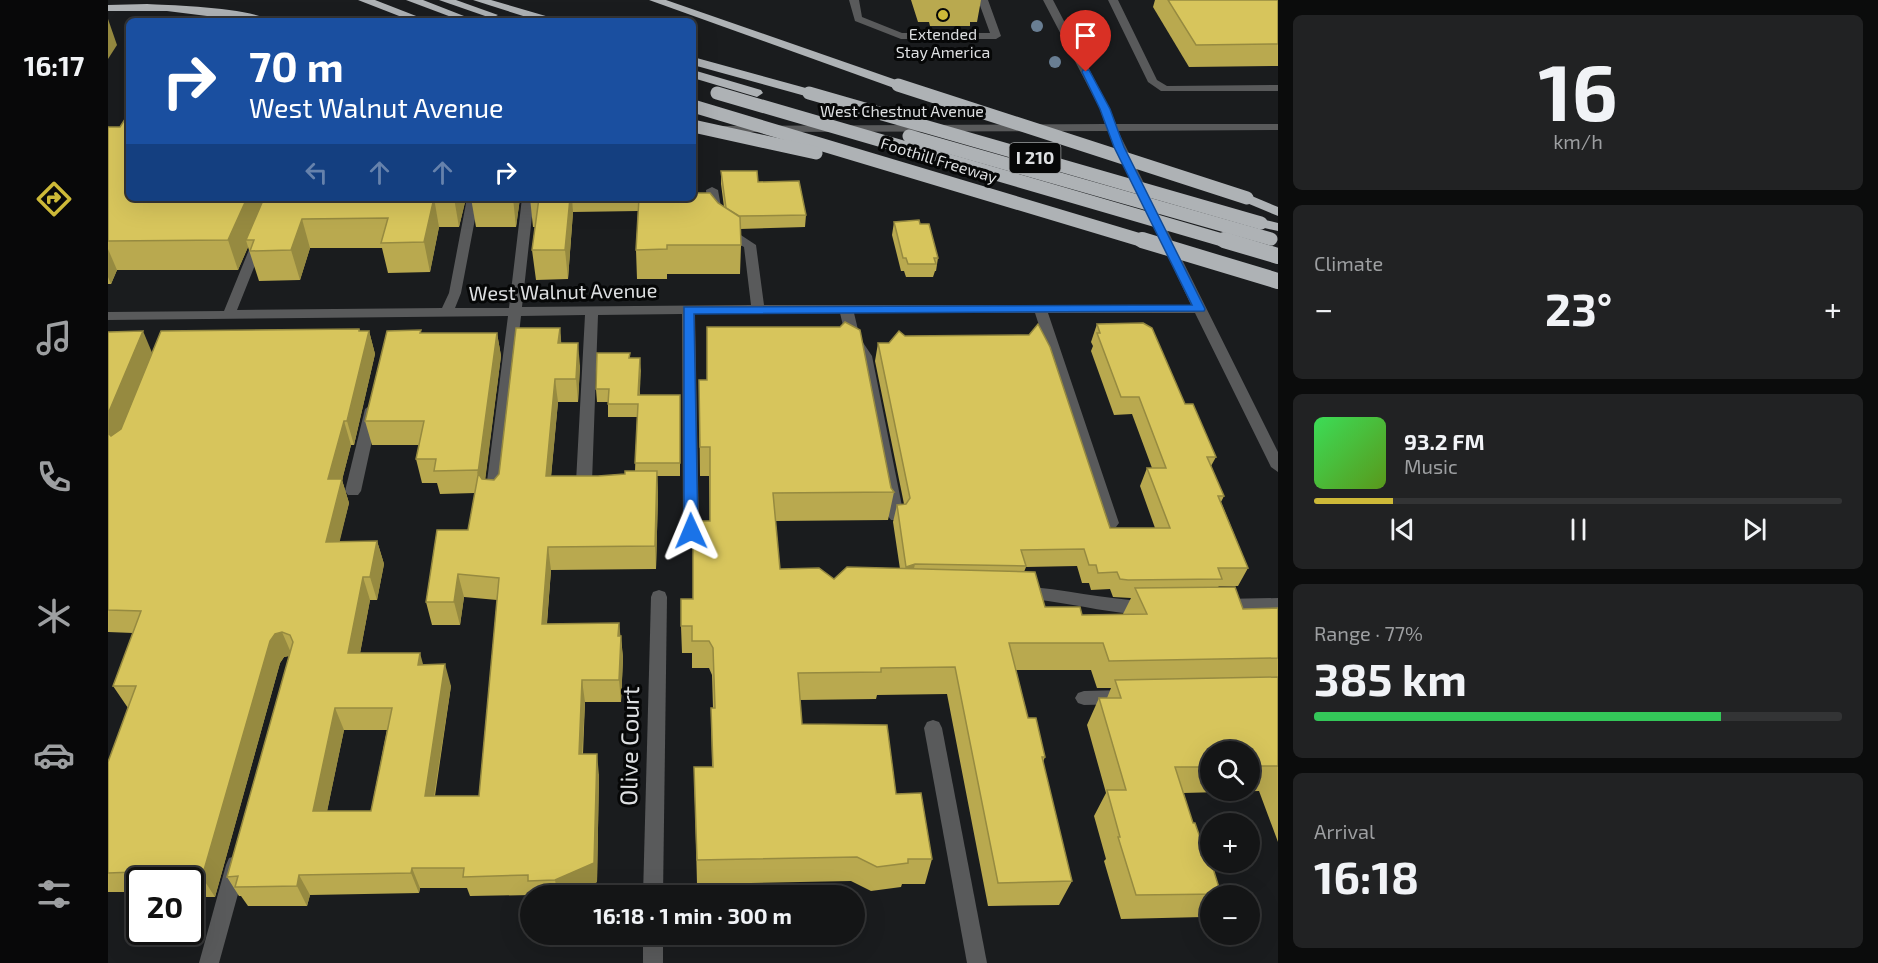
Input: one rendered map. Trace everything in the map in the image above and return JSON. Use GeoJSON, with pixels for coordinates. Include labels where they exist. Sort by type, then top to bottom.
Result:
{"type":"FeatureCollection","features":[{"type":"Feature","properties":{"kind":"highway"},"geometry":{"type":"LineString","coordinates":[[364,0],[415,18]]}},
{"type":"Feature","properties":{"kind":"highway"},"geometry":{"type":"LineString","coordinates":[[411,0],[464,18]]}},
{"type":"Feature","properties":{"kind":"highway"},"geometry":{"type":"LineString","coordinates":[[445,0],[502,18]]}},
{"type":"Feature","properties":{"kind":"highway"},"geometry":{"type":"LineString","coordinates":[[479,0],[542,18]]}},
{"type":"Feature","properties":{"kind":"highway"},"geometry":{"type":"LineString","coordinates":[[655,0],[898,85],[1248,198],[1278,212]]}},
{"type":"Feature","properties":{"kind":"highway"},"geometry":{"type":"LineString","coordinates":[[108,8],[158,7],[245,18]]}},
{"type":"Feature","properties":{"kind":"highway","name":"Foothill Freeway"},"geometry":{"type":"LineString","coordinates":[[696,62],[1261,223],[1276,236]]}},
{"type":"Feature","properties":{"kind":"highway"},"geometry":{"type":"LineString","coordinates":[[696,75],[1276,236]]}},
{"type":"Feature","properties":{"kind":"highway"},"geometry":{"type":"LineString","coordinates":[[696,87],[1278,256]]}},
{"type":"Feature","properties":{"kind":"highway","name":"Foothill Freeway"},"geometry":{"type":"LineString","coordinates":[[696,107],[1278,281]]}},
{"type":"Feature","properties":{"kind":"highway"},"geometry":{"type":"LineString","coordinates":[[696,129],[970,188]]}},
{"type":"Feature","properties":{"kind":"street"},"geometry":{"type":"LineString","coordinates":[[854,0],[858,19],[901,36],[996,36],[983,0]]}},
{"type":"Feature","properties":{"kind":"street"},"geometry":{"type":"LineString","coordinates":[[1048,0],[1105,109],[1199,309],[1278,467]]}},
{"type":"Feature","properties":{"kind":"street"},"geometry":{"type":"LineString","coordinates":[[1113,0],[1153,82],[1166,88],[1278,88]]}},
{"type":"Feature","properties":{"kind":"street","name":"West Chestnut Avenue"},"geometry":{"type":"LineString","coordinates":[[696,128],[1278,127]]}},
{"type":"Feature","properties":{"kind":"street"},"geometry":{"type":"LineString","coordinates":[[712,190],[714,222],[750,245],[758,309]]}},
{"type":"Feature","properties":{"kind":"street"},"geometry":{"type":"LineString","coordinates":[[446,314],[455,293],[472,201]]}},
{"type":"Feature","properties":{"kind":"street"},"geometry":{"type":"LineString","coordinates":[[493,497],[528,201]]}},
{"type":"Feature","properties":{"kind":"street"},"geometry":{"type":"LineString","coordinates":[[229,315],[263,230]]}},
{"type":"Feature","properties":{"kind":"street","name":"West Walnut Avenue"},"geometry":{"type":"LineString","coordinates":[[109,318],[176,321],[229,315],[392,319],[446,314],[515,312],[758,309],[1199,309]]}},
{"type":"Feature","properties":{"kind":"street"},"geometry":{"type":"LineString","coordinates":[[846,309],[853,338],[865,356],[896,516]]}},
{"type":"Feature","properties":{"kind":"street"},"geometry":{"type":"LineString","coordinates":[[1040,309],[1111,523]]}},
{"type":"Feature","properties":{"kind":"street"},"geometry":{"type":"LineString","coordinates":[[688,310],[691,531]]}},
{"type":"Feature","properties":{"kind":"street"},"geometry":{"type":"LineString","coordinates":[[584,482],[592,312]]}},
{"type":"Feature","properties":{"kind":"street"},"geometry":{"type":"LineString","coordinates":[[353,491],[374,399]]}},
{"type":"Feature","properties":{"kind":"street"},"geometry":{"type":"LineString","coordinates":[[1005,592],[1046,594],[1120,607],[1166,608]]}},
{"type":"Feature","properties":{"kind":"street","name":"Olive Court"},"geometry":{"type":"LineString","coordinates":[[654,885],[659,597]]}},
{"type":"Feature","properties":{"kind":"street"},"geometry":{"type":"LineString","coordinates":[[1209,607],[1278,605]]}},
{"type":"Feature","properties":{"kind":"street"},"geometry":{"type":"LineString","coordinates":[[1084,698],[1141,697]]}},
{"type":"Feature","properties":{"kind":"street"},"geometry":{"type":"LineString","coordinates":[[933,728],[977,963]]}},
{"type":"Feature","properties":{"kind":"street"},"geometry":{"type":"LineString","coordinates":[[209,963],[240,848]]}},
{"type":"Feature","properties":{"kind":"street"},"geometry":{"type":"LineString","coordinates":[[653,945],[653,963]]}},
{"type":"Feature","properties":{"kind":"building"},"geometry":{"type":"Polygon","coordinates":[[[1168,0],[1278,0],[1278,44],[1196,45],[1168,0]]]}},
{"type":"Feature","properties":{"kind":"building"},"geometry":{"type":"Polygon","coordinates":[[[126,118],[126,201],[246,201],[228,240],[108,241],[108,127],[120,127],[126,118]]]}},
{"type":"Feature","properties":{"kind":"building"},"geometry":{"type":"Polygon","coordinates":[[[721,171],[757,171],[758,182],[799,181],[806,215],[739,216],[726,208],[721,171]]]}},
{"type":"Feature","properties":{"kind":"building"},"geometry":{"type":"Polygon","coordinates":[[[696,193],[710,193],[718,203],[740,217],[741,245],[667,245],[667,249],[636,250],[639,201],[696,201],[696,193]]]}},
{"type":"Feature","properties":{"kind":"building"},"geometry":{"type":"Polygon","coordinates":[[[263,201],[433,201],[424,242],[381,243],[388,218],[302,219],[291,250],[250,251],[254,240],[246,240],[263,201]]]}},
{"type":"Feature","properties":{"kind":"building"},"geometry":{"type":"Polygon","coordinates":[[[539,201],[570,201],[565,250],[532,250],[539,201]]]}},
{"type":"Feature","properties":{"kind":"building"},"geometry":{"type":"Polygon","coordinates":[[[919,220],[920,224],[929,224],[938,258],[934,258],[936,264],[908,264],[906,258],[903,258],[894,222],[919,220]]]}},
{"type":"Feature","properties":{"kind":"building"},"geometry":{"type":"Polygon","coordinates":[[[845,322],[860,330],[891,488],[894,492],[773,493],[780,569],[819,568],[834,579],[847,567],[1035,572],[1045,607],[1080,607],[1082,615],[1147,614],[1135,588],[1235,587],[1243,609],[1278,608],[1278,658],[1109,661],[1103,643],[1009,643],[1028,718],[1036,718],[1045,757],[1042,757],[1072,881],[998,883],[955,667],[881,668],[881,672],[798,673],[802,724],[887,725],[896,794],[921,793],[932,859],[908,859],[908,863],[877,867],[857,857],[697,860],[694,767],[713,767],[711,708],[715,708],[713,648],[709,641],[692,641],[692,626],[681,626],[681,599],[693,599],[693,521],[710,521],[710,447],[700,447],[699,380],[707,380],[707,327],[840,327],[845,322]]]}},
{"type":"Feature","properties":{"kind":"building"},"geometry":{"type":"Polygon","coordinates":[[[1143,323],[1152,328],[1185,404],[1193,404],[1216,457],[1207,457],[1224,496],[1218,496],[1248,568],[1218,568],[1222,579],[1128,580],[1120,579],[1117,572],[1098,573],[1096,565],[1089,565],[1084,549],[1021,550],[1026,566],[915,564],[906,567],[897,505],[906,504],[910,498],[878,343],[889,343],[899,331],[905,336],[1029,335],[1038,324],[1050,347],[1110,528],[1170,528],[1147,468],[1166,468],[1139,397],[1121,397],[1097,333],[1100,333],[1097,324],[1143,323]]]}},
{"type":"Feature","properties":{"kind":"building"},"geometry":{"type":"Polygon","coordinates":[[[516,328],[560,328],[558,343],[578,343],[576,379],[555,379],[546,476],[598,476],[625,474],[625,471],[657,471],[655,546],[548,547],[542,624],[619,623],[618,636],[621,636],[619,680],[582,680],[579,754],[597,754],[594,863],[555,880],[528,881],[528,875],[463,877],[464,868],[412,868],[411,873],[299,875],[297,886],[235,887],[238,876],[227,877],[293,642],[290,635],[282,632],[275,634],[270,641],[204,870],[204,867],[126,867],[126,872],[108,873],[108,762],[136,686],[113,686],[141,611],[108,610],[108,433],[111,436],[121,429],[161,331],[359,329],[359,331],[369,331],[347,421],[344,421],[328,479],[342,479],[326,542],[377,541],[370,577],[363,577],[348,653],[420,653],[418,665],[445,664],[425,796],[479,796],[499,578],[458,574],[454,602],[426,602],[437,530],[468,530],[478,474],[482,479],[494,480],[499,474],[516,328]],[[335,708],[313,811],[371,811],[392,708],[335,708]]]}},
{"type":"Feature","properties":{"kind":"building"},"geometry":{"type":"Polygon","coordinates":[[[143,331],[108,414],[108,332],[143,331]]]}},
{"type":"Feature","properties":{"kind":"building"},"geometry":{"type":"Polygon","coordinates":[[[387,331],[497,333],[478,470],[434,471],[436,459],[416,459],[424,421],[365,421],[387,331]]]}},
{"type":"Feature","properties":{"kind":"building"},"geometry":{"type":"Polygon","coordinates":[[[597,353],[630,353],[629,358],[640,358],[638,395],[680,395],[680,463],[635,463],[638,404],[608,404],[609,389],[596,389],[597,353]]]}},
{"type":"Feature","properties":{"kind":"building"},"geometry":{"type":"Polygon","coordinates":[[[1278,677],[1278,766],[1260,766],[1260,741],[1200,741],[1200,767],[1175,767],[1200,837],[1200,873],[1214,873],[1218,885],[1200,885],[1200,894],[1136,895],[1118,837],[1120,837],[1107,790],[1126,790],[1099,698],[1121,698],[1115,680],[1278,677]]]}},
{"type":"Feature","properties":{"kind":"place","name":"Extended Stay America"},"geometry":{"type":"Point","coordinates":[943,15]}},
{"type":"Feature","properties":{"kind":"route"},"geometry":{"type":"LineString","coordinates":[[691,531],[688,310],[1199,309],[1119,147],[1105,109],[1086,72]]}}]}
